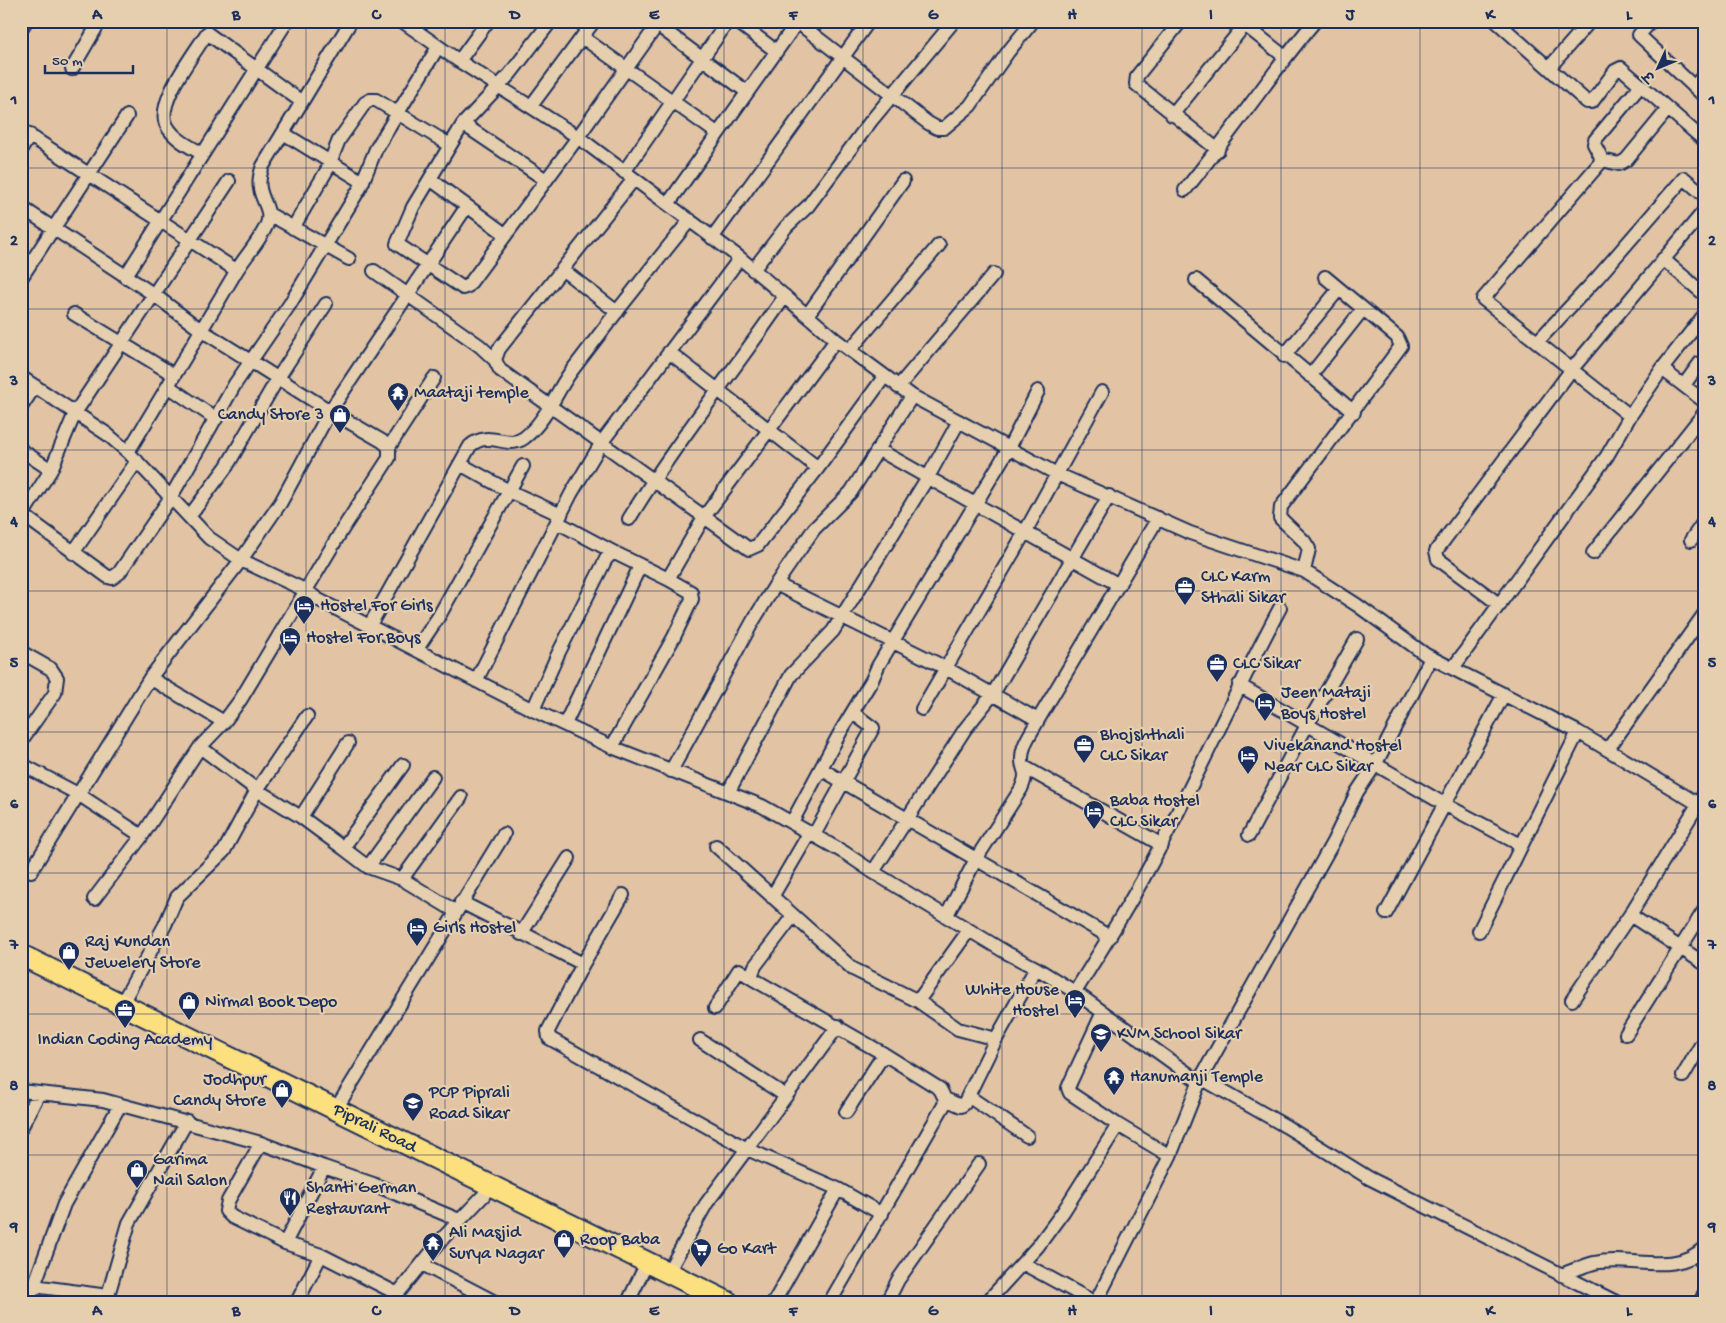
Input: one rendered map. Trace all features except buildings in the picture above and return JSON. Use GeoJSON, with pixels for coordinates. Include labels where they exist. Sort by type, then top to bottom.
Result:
{"type":"FeatureCollection","features":[{"type":"Feature","properties":{"kind":"main road","name":"Piprali Road"},"geometry":{"type":"LineString","coordinates":[[21,955],[728,1302]]}},
{"type":"Feature","properties":{"kind":"main road"},"geometry":{"type":"LineString","coordinates":[[21,969],[700,1302]]}},
{"type":"Feature","properties":{"kind":"street"},"geometry":{"type":"LineString","coordinates":[[21,29],[26,21]]}},
{"type":"Feature","properties":{"kind":"street"},"geometry":{"type":"LineString","coordinates":[[72,69],[100,21]]}},
{"type":"Feature","properties":{"kind":"street"},"geometry":{"type":"LineString","coordinates":[[125,277],[162,221],[286,21]]}},
{"type":"Feature","properties":{"kind":"street"},"geometry":{"type":"LineString","coordinates":[[74,553],[133,456],[171,381],[236,270],[266,227],[269,214],[259,190],[258,178],[351,21]]}},
{"type":"Feature","properties":{"kind":"street"},"geometry":{"type":"LineString","coordinates":[[402,21],[459,61],[578,137],[740,258],[808,314],[836,340],[912,396],[1058,474],[1190,533],[1304,571],[1357,604],[1431,658],[1578,732],[1703,801],[1630,915],[1572,1000]]}},
{"type":"Feature","properties":{"kind":"street"},"geometry":{"type":"LineString","coordinates":[[459,61],[488,21]]}},
{"type":"Feature","properties":{"kind":"street"},"geometry":{"type":"LineString","coordinates":[[551,21],[500,86],[463,124],[409,215],[397,244],[463,288],[468,286],[578,137],[656,23],[747,92]]}},
{"type":"Feature","properties":{"kind":"street"},"geometry":{"type":"LineString","coordinates":[[532,106],[594,21]]}},
{"type":"Feature","properties":{"kind":"street"},"geometry":{"type":"LineString","coordinates":[[496,360],[499,349],[563,270],[629,175],[673,101],[728,21]]}},
{"type":"Feature","properties":{"kind":"street"},"geometry":{"type":"LineString","coordinates":[[736,21],[776,51]]}},
{"type":"Feature","properties":{"kind":"street"},"geometry":{"type":"LineString","coordinates":[[712,238],[869,21]]}},
{"type":"Feature","properties":{"kind":"street"},"geometry":{"type":"LineString","coordinates":[[753,270],[786,227],[808,206],[871,121],[954,21]]}},
{"type":"Feature","properties":{"kind":"street"},"geometry":{"type":"LineString","coordinates":[[668,204],[798,22],[892,97],[936,128],[944,128],[970,106],[1008,52],[1033,21]]}},
{"type":"Feature","properties":{"kind":"street"},"geometry":{"type":"LineString","coordinates":[[1181,21],[1135,80],[1138,87],[1218,150]]}},
{"type":"Feature","properties":{"kind":"street"},"geometry":{"type":"LineString","coordinates":[[1185,190],[1218,150],[1285,57],[1315,21]]}},
{"type":"Feature","properties":{"kind":"street"},"geometry":{"type":"LineString","coordinates":[[1496,21],[1587,102],[1592,102],[1615,71],[1621,68],[1705,142]]}},
{"type":"Feature","properties":{"kind":"street"},"geometry":{"type":"LineString","coordinates":[[1549,68],[1590,21]]}},
{"type":"Feature","properties":{"kind":"street"},"geometry":{"type":"LineString","coordinates":[[1651,21],[1639,35],[1705,97]]}},
{"type":"Feature","properties":{"kind":"street"},"geometry":{"type":"LineString","coordinates":[[1172,115],[1245,22],[1285,57]]}},
{"type":"Feature","properties":{"kind":"street"},"geometry":{"type":"LineString","coordinates":[[203,154],[175,136],[166,126],[163,115],[164,106],[170,92],[207,33],[302,102]]}},
{"type":"Feature","properties":{"kind":"street"},"geometry":{"type":"LineString","coordinates":[[582,37],[717,133]]}},
{"type":"Feature","properties":{"kind":"street"},"geometry":{"type":"LineString","coordinates":[[229,181],[120,342],[75,413],[51,470],[22,516],[112,578],[119,573],[170,497],[251,361],[290,304],[363,182],[369,162],[438,47]]}},
{"type":"Feature","properties":{"kind":"street"},"geometry":{"type":"LineString","coordinates":[[1694,87],[1705,74]]}},
{"type":"Feature","properties":{"kind":"street"},"geometry":{"type":"LineString","coordinates":[[1602,160],[1594,144],[1595,140],[1641,85]]}},
{"type":"Feature","properties":{"kind":"street"},"geometry":{"type":"LineString","coordinates":[[293,228],[330,162],[339,140],[365,104],[370,100],[376,100],[450,145]]}},
{"type":"Feature","properties":{"kind":"street"},"geometry":{"type":"LineString","coordinates":[[1602,160],[1619,164],[1626,160],[1668,109]]}},
{"type":"Feature","properties":{"kind":"street"},"geometry":{"type":"LineString","coordinates":[[21,278],[91,174],[127,116]]}},
{"type":"Feature","properties":{"kind":"street"},"geometry":{"type":"LineString","coordinates":[[463,124],[546,180]]}},
{"type":"Feature","properties":{"kind":"street"},"geometry":{"type":"LineString","coordinates":[[21,150],[25,133],[91,174],[236,270]]}},
{"type":"Feature","properties":{"kind":"street"},"geometry":{"type":"LineString","coordinates":[[283,133],[363,182]]}},
{"type":"Feature","properties":{"kind":"street"},"geometry":{"type":"LineString","coordinates":[[1602,160],[1483,299],[1630,416]]}},
{"type":"Feature","properties":{"kind":"street"},"geometry":{"type":"LineString","coordinates":[[1537,342],[1598,277],[1684,178],[1705,196]]}},
{"type":"Feature","properties":{"kind":"street"},"geometry":{"type":"LineString","coordinates":[[430,179],[506,234]]}},
{"type":"Feature","properties":{"kind":"street"},"geometry":{"type":"LineString","coordinates":[[808,314],[903,181]]}},
{"type":"Feature","properties":{"kind":"street"},"geometry":{"type":"LineString","coordinates":[[30,871],[150,678],[241,560],[281,502],[330,412],[468,206]]}},
{"type":"Feature","properties":{"kind":"street"},"geometry":{"type":"LineString","coordinates":[[21,207],[153,294],[201,330],[330,412],[382,441],[389,448]]}},
{"type":"Feature","properties":{"kind":"street"},"geometry":{"type":"LineString","coordinates":[[1500,606],[1438,559],[1436,551],[1572,369],[1705,210]]}},
{"type":"Feature","properties":{"kind":"street"},"geometry":{"type":"LineString","coordinates":[[269,214],[349,260]]}},
{"type":"Feature","properties":{"kind":"street"},"geometry":{"type":"LineString","coordinates":[[370,625],[470,446],[477,440],[485,437],[515,442],[523,438],[550,408],[564,382],[690,220]]}},
{"type":"Feature","properties":{"kind":"street"},"geometry":{"type":"LineString","coordinates":[[850,350],[939,245]]}},
{"type":"Feature","properties":{"kind":"street"},"geometry":{"type":"LineString","coordinates":[[476,681],[559,518],[602,442],[740,258]]}},
{"type":"Feature","properties":{"kind":"street"},"geometry":{"type":"LineString","coordinates":[[1663,259],[1705,295]]}},
{"type":"Feature","properties":{"kind":"street"},"geometry":{"type":"LineString","coordinates":[[563,270],[617,312]]}},
{"type":"Feature","properties":{"kind":"street"},"geometry":{"type":"LineString","coordinates":[[374,271],[480,346],[496,360],[500,370],[550,408],[602,442],[749,549],[753,549],[818,468],[884,377]]}},
{"type":"Feature","properties":{"kind":"street"},"geometry":{"type":"LineString","coordinates":[[898,387],[994,274]]}},
{"type":"Feature","properties":{"kind":"street"},"geometry":{"type":"LineString","coordinates":[[1304,571],[1308,552],[1307,545],[1282,520],[1279,514],[1281,507],[1402,346],[1397,337],[1325,278]]}},
{"type":"Feature","properties":{"kind":"street"},"geometry":{"type":"LineString","coordinates":[[1196,280],[1284,356],[1354,412]]}},
{"type":"Feature","properties":{"kind":"street"},"geometry":{"type":"LineString","coordinates":[[1284,356],[1339,289]]}},
{"type":"Feature","properties":{"kind":"street"},"geometry":{"type":"LineString","coordinates":[[628,519],[652,480],[785,296]]}},
{"type":"Feature","properties":{"kind":"street"},"geometry":{"type":"LineString","coordinates":[[189,517],[227,466],[278,378],[326,304]]}},
{"type":"Feature","properties":{"kind":"street"},"geometry":{"type":"LineString","coordinates":[[1310,376],[1363,309]]}},
{"type":"Feature","properties":{"kind":"street"},"geometry":{"type":"LineString","coordinates":[[74,314],[120,342],[216,419]]}},
{"type":"Feature","properties":{"kind":"street"},"geometry":{"type":"LineString","coordinates":[[1453,668],[1500,606],[1607,456],[1630,416],[1662,369],[1705,314]]}},
{"type":"Feature","properties":{"kind":"street"},"geometry":{"type":"LineString","coordinates":[[668,579],[704,517],[836,340]]}},
{"type":"Feature","properties":{"kind":"street"},"geometry":{"type":"LineString","coordinates":[[669,352],[768,431],[818,468]]}},
{"type":"Feature","properties":{"kind":"street"},"geometry":{"type":"LineString","coordinates":[[1684,385],[1700,363],[1705,362]]}},
{"type":"Feature","properties":{"kind":"street"},"geometry":{"type":"LineString","coordinates":[[1662,369],[1705,402]]}},
{"type":"Feature","properties":{"kind":"street"},"geometry":{"type":"LineString","coordinates":[[21,377],[107,434],[133,456],[209,538],[241,560],[306,591],[317,599],[533,710],[671,772],[729,791],[792,822],[1075,992],[1201,1080],[1287,1127],[1369,1178],[1616,1302]]}},
{"type":"Feature","properties":{"kind":"street"},"geometry":{"type":"LineString","coordinates":[[94,899],[142,836],[200,747],[224,722],[241,699],[342,530],[389,458],[389,448],[434,378]]}},
{"type":"Feature","properties":{"kind":"street"},"geometry":{"type":"LineString","coordinates":[[21,407],[35,386]]}},
{"type":"Feature","properties":{"kind":"street"},"geometry":{"type":"LineString","coordinates":[[792,822],[878,666],[893,644],[1009,448],[1038,391]]}},
{"type":"Feature","properties":{"kind":"street"},"geometry":{"type":"LineString","coordinates":[[922,709],[944,667],[963,640],[988,592],[1058,474],[1102,392]]}},
{"type":"Feature","properties":{"kind":"street"},"geometry":{"type":"LineString","coordinates":[[671,772],[753,621],[776,584],[814,529],[851,492],[912,396]]}},
{"type":"Feature","properties":{"kind":"street"},"geometry":{"type":"LineString","coordinates":[[1593,553],[1705,412]]}},
{"type":"Feature","properties":{"kind":"street"},"geometry":{"type":"LineString","coordinates":[[729,791],[791,675],[833,631],[928,477],[959,421]]}},
{"type":"Feature","properties":{"kind":"street"},"geometry":{"type":"LineString","coordinates":[[21,450],[51,470]]}},
{"type":"Feature","properties":{"kind":"street"},"geometry":{"type":"LineString","coordinates":[[879,450],[1119,585]]}},
{"type":"Feature","properties":{"kind":"street"},"geometry":{"type":"LineString","coordinates":[[460,464],[559,518],[617,554],[687,588],[691,592],[692,598],[670,646],[612,747]]}},
{"type":"Feature","properties":{"kind":"street"},"geometry":{"type":"LineString","coordinates":[[417,649],[439,616],[523,466]]}},
{"type":"Feature","properties":{"kind":"street"},"geometry":{"type":"LineString","coordinates":[[873,872],[965,730],[993,694],[1109,496]]}},
{"type":"Feature","properties":{"kind":"street"},"geometry":{"type":"LineString","coordinates":[[1158,518],[1038,720],[1024,746],[1021,760],[1026,768],[1162,845]]}},
{"type":"Feature","properties":{"kind":"street"},"geometry":{"type":"LineString","coordinates":[[1691,540],[1705,520]]}},
{"type":"Feature","properties":{"kind":"street"},"geometry":{"type":"LineString","coordinates":[[533,710],[594,581],[606,559],[611,554],[617,554]]}},
{"type":"Feature","properties":{"kind":"street"},"geometry":{"type":"LineString","coordinates":[[565,724],[640,566]]}},
{"type":"Feature","properties":{"kind":"street"},"geometry":{"type":"LineString","coordinates":[[776,584],[893,644],[944,667],[1038,720]]}},
{"type":"Feature","properties":{"kind":"street"},"geometry":{"type":"LineString","coordinates":[[1075,992],[1110,936],[1162,845],[1239,685],[1280,608]]}},
{"type":"Feature","properties":{"kind":"street"},"geometry":{"type":"LineString","coordinates":[[1608,749],[1705,613]]}},
{"type":"Feature","properties":{"kind":"street"},"geometry":{"type":"LineString","coordinates":[[1248,835],[1307,725],[1357,639]]}},
{"type":"Feature","properties":{"kind":"street"},"geometry":{"type":"LineString","coordinates":[[21,652],[51,669],[57,678],[55,692],[25,727],[21,742]]}},
{"type":"Feature","properties":{"kind":"street"},"geometry":{"type":"LineString","coordinates":[[1024,1264],[1095,1302],[1170,1156],[1201,1080],[1333,842],[1358,792],[1375,765],[1431,658]]}},
{"type":"Feature","properties":{"kind":"street"},"geometry":{"type":"LineString","coordinates":[[150,678],[224,722]]}},
{"type":"Feature","properties":{"kind":"street"},"geometry":{"type":"LineString","coordinates":[[1239,685],[1375,765],[1521,845]]}},
{"type":"Feature","properties":{"kind":"street"},"geometry":{"type":"LineString","coordinates":[[1386,913],[1504,694]]}},
{"type":"Feature","properties":{"kind":"street"},"geometry":{"type":"LineString","coordinates":[[772,897],[812,834],[873,728],[853,713]]}},
{"type":"Feature","properties":{"kind":"street"},"geometry":{"type":"LineString","coordinates":[[121,1005],[165,925],[177,897],[224,851],[257,790],[307,716]]}},
{"type":"Feature","properties":{"kind":"street"},"geometry":{"type":"LineString","coordinates":[[1479,931],[1578,732]]}},
{"type":"Feature","properties":{"kind":"street"},"geometry":{"type":"LineString","coordinates":[[301,817],[348,743]]}},
{"type":"Feature","properties":{"kind":"street"},"geometry":{"type":"LineString","coordinates":[[200,747],[257,790],[301,817],[368,867],[402,879],[583,964]]}},
{"type":"Feature","properties":{"kind":"street"},"geometry":{"type":"LineString","coordinates":[[21,764],[78,794],[142,836]]}},
{"type":"Feature","properties":{"kind":"street"},"geometry":{"type":"LineString","coordinates":[[343,848],[403,764]]}},
{"type":"Feature","properties":{"kind":"street"},"geometry":{"type":"LineString","coordinates":[[947,915],[976,859],[1021,789],[1026,778],[1026,768]]}},
{"type":"Feature","properties":{"kind":"street"},"geometry":{"type":"LineString","coordinates":[[821,769],[1110,936]]}},
{"type":"Feature","properties":{"kind":"street"},"geometry":{"type":"LineString","coordinates":[[368,867],[433,777]]}},
{"type":"Feature","properties":{"kind":"street"},"geometry":{"type":"LineString","coordinates":[[402,879],[461,797]]}},
{"type":"Feature","properties":{"kind":"street"},"geometry":{"type":"LineString","coordinates":[[336,1109],[458,906],[504,834]]}},
{"type":"Feature","properties":{"kind":"street"},"geometry":{"type":"LineString","coordinates":[[716,846],[854,969],[918,1001],[958,1029],[996,1039]]}},
{"type":"Feature","properties":{"kind":"street"},"geometry":{"type":"LineString","coordinates":[[521,934],[569,858]]}},
{"type":"Feature","properties":{"kind":"street"},"geometry":{"type":"LineString","coordinates":[[624,895],[583,964],[548,1031],[548,1038],[747,1149],[838,1189],[882,1214]]}},
{"type":"Feature","properties":{"kind":"street"},"geometry":{"type":"LineString","coordinates":[[1626,1034],[1705,909]]}},
{"type":"Feature","properties":{"kind":"street"},"geometry":{"type":"LineString","coordinates":[[1630,915],[1705,964]]}},
{"type":"Feature","properties":{"kind":"street"},"geometry":{"type":"LineString","coordinates":[[753,978],[752,974],[755,966],[793,916]]}},
{"type":"Feature","properties":{"kind":"street"},"geometry":{"type":"LineString","coordinates":[[918,1001],[969,930]]}},
{"type":"Feature","properties":{"kind":"street"},"geometry":{"type":"LineString","coordinates":[[945,1099],[963,1106],[996,1039],[1036,968]]}},
{"type":"Feature","properties":{"kind":"street"},"geometry":{"type":"LineString","coordinates":[[715,1008],[739,970],[838,1026],[940,1089],[945,1099],[944,1105],[830,1302]]}},
{"type":"Feature","properties":{"kind":"street"},"geometry":{"type":"LineString","coordinates":[[1103,1012],[1068,1088],[1076,1098],[1170,1156]]}},
{"type":"Feature","properties":{"kind":"street"},"geometry":{"type":"LineString","coordinates":[[668,1272],[706,1204],[838,1026]]}},
{"type":"Feature","properties":{"kind":"street"},"geometry":{"type":"LineString","coordinates":[[1682,1076],[1705,1038]]}},
{"type":"Feature","properties":{"kind":"street"},"geometry":{"type":"LineString","coordinates":[[700,1040],[786,1096]]}},
{"type":"Feature","properties":{"kind":"street"},"geometry":{"type":"LineString","coordinates":[[846,1112],[884,1054]]}},
{"type":"Feature","properties":{"kind":"street"},"geometry":{"type":"LineString","coordinates":[[21,1091],[103,1100],[262,1142],[373,1184],[459,1220]]}},
{"type":"Feature","properties":{"kind":"street"},"geometry":{"type":"LineString","coordinates":[[21,1128],[39,1093]]}},
{"type":"Feature","properties":{"kind":"street"},"geometry":{"type":"LineString","coordinates":[[968,1096],[1027,1136]]}},
{"type":"Feature","properties":{"kind":"street"},"geometry":{"type":"LineString","coordinates":[[28,1302],[64,1204],[120,1105]]}},
{"type":"Feature","properties":{"kind":"street"},"geometry":{"type":"LineString","coordinates":[[21,1281],[34,1286],[107,1299],[129,1223],[187,1122]]}},
{"type":"Feature","properties":{"kind":"street"},"geometry":{"type":"LineString","coordinates":[[987,1302],[1024,1264],[1063,1212],[1118,1125]]}},
{"type":"Feature","properties":{"kind":"street"},"geometry":{"type":"LineString","coordinates":[[262,1142],[228,1201],[226,1212],[232,1218],[285,1243],[322,1255],[395,1298],[459,1220],[484,1195]]}},
{"type":"Feature","properties":{"kind":"street"},"geometry":{"type":"LineString","coordinates":[[887,1302],[898,1280],[979,1164]]}},
{"type":"Feature","properties":{"kind":"street"},"geometry":{"type":"LineString","coordinates":[[285,1243],[324,1167]]}},
{"type":"Feature","properties":{"kind":"street"},"geometry":{"type":"LineString","coordinates":[[774,1302],[838,1189]]}},
{"type":"Feature","properties":{"kind":"street"},"geometry":{"type":"LineString","coordinates":[[1562,1275],[1595,1263],[1670,1264],[1701,1250],[1705,1269]]}},
{"type":"Feature","properties":{"kind":"street"},"geometry":{"type":"LineString","coordinates":[[297,1302],[322,1255]]}},
{"type":"Feature","properties":{"kind":"street"},"geometry":{"type":"LineString","coordinates":[[422,1264],[495,1302]]}},
{"type":"Feature","properties":{"kind":"street"},"geometry":{"type":"LineString","coordinates":[[628,1302],[642,1273]]}},
{"type":"Feature","properties":{"kind":"street"},"geometry":{"type":"LineString","coordinates":[[1700,1302],[1705,1293]]}},
{"type":"Feature","properties":{"kind":"place","name":"Maataji temple"},"geometry":{"type":"Point","coordinates":[398,412]}},
{"type":"Feature","properties":{"kind":"place","name":"Candy Store 3"},"geometry":{"type":"Point","coordinates":[340,434]}},
{"type":"Feature","properties":{"kind":"place","name":"CLC Karm Sthali Sikar"},"geometry":{"type":"Point","coordinates":[1185,606]}},
{"type":"Feature","properties":{"kind":"place","name":"Hostel For Girls"},"geometry":{"type":"Point","coordinates":[304,625]}},
{"type":"Feature","properties":{"kind":"place","name":"Hostel For Boys"},"geometry":{"type":"Point","coordinates":[290,657]}},
{"type":"Feature","properties":{"kind":"place","name":"CLC Sikar"},"geometry":{"type":"Point","coordinates":[1217,683]}},
{"type":"Feature","properties":{"kind":"place","name":"Jeen Mataji Boys Hostel"},"geometry":{"type":"Point","coordinates":[1265,722]}},
{"type":"Feature","properties":{"kind":"place","name":"Bhojshthali CLC Sikar"},"geometry":{"type":"Point","coordinates":[1084,764]}},
{"type":"Feature","properties":{"kind":"place","name":"Vivekanand Hostel Near CLC Sikar"},"geometry":{"type":"Point","coordinates":[1248,775]}},
{"type":"Feature","properties":{"kind":"place","name":"Baba Hostel CLC Sikar"},"geometry":{"type":"Point","coordinates":[1094,830]}},
{"type":"Feature","properties":{"kind":"place","name":"Girls Hostel"},"geometry":{"type":"Point","coordinates":[417,947]}},
{"type":"Feature","properties":{"kind":"place","name":"Raj Kundan Jewelery Store"},"geometry":{"type":"Point","coordinates":[69,971]}},
{"type":"Feature","properties":{"kind":"place","name":"White House Hostel"},"geometry":{"type":"Point","coordinates":[1075,1019]}},
{"type":"Feature","properties":{"kind":"place","name":"Nirmal Book Depo"},"geometry":{"type":"Point","coordinates":[189,1021]}},
{"type":"Feature","properties":{"kind":"place","name":"Indian Coding Academy"},"geometry":{"type":"Point","coordinates":[125,1029]}},
{"type":"Feature","properties":{"kind":"place","name":"KVM School Sikar"},"geometry":{"type":"Point","coordinates":[1101,1053]}},
{"type":"Feature","properties":{"kind":"place","name":"Hanumanji Temple"},"geometry":{"type":"Point","coordinates":[1114,1096]}},
{"type":"Feature","properties":{"kind":"place","name":"Jodhpur Candy Store"},"geometry":{"type":"Point","coordinates":[282,1109]}},
{"type":"Feature","properties":{"kind":"place","name":"PCP Piprali Road Sikar"},"geometry":{"type":"Point","coordinates":[413,1122]}},
{"type":"Feature","properties":{"kind":"place","name":"Garima Nail Salon"},"geometry":{"type":"Point","coordinates":[137,1189]}},
{"type":"Feature","properties":{"kind":"place","name":"Shanti German Restaurant"},"geometry":{"type":"Point","coordinates":[290,1217]}},
{"type":"Feature","properties":{"kind":"place","name":"Roop Baba"},"geometry":{"type":"Point","coordinates":[564,1259]}},
{"type":"Feature","properties":{"kind":"place","name":"Ali Masjid Surya Nagar"},"geometry":{"type":"Point","coordinates":[433,1262]}},
{"type":"Feature","properties":{"kind":"place","name":"Go Kart"},"geometry":{"type":"Point","coordinates":[701,1268]}}]}
